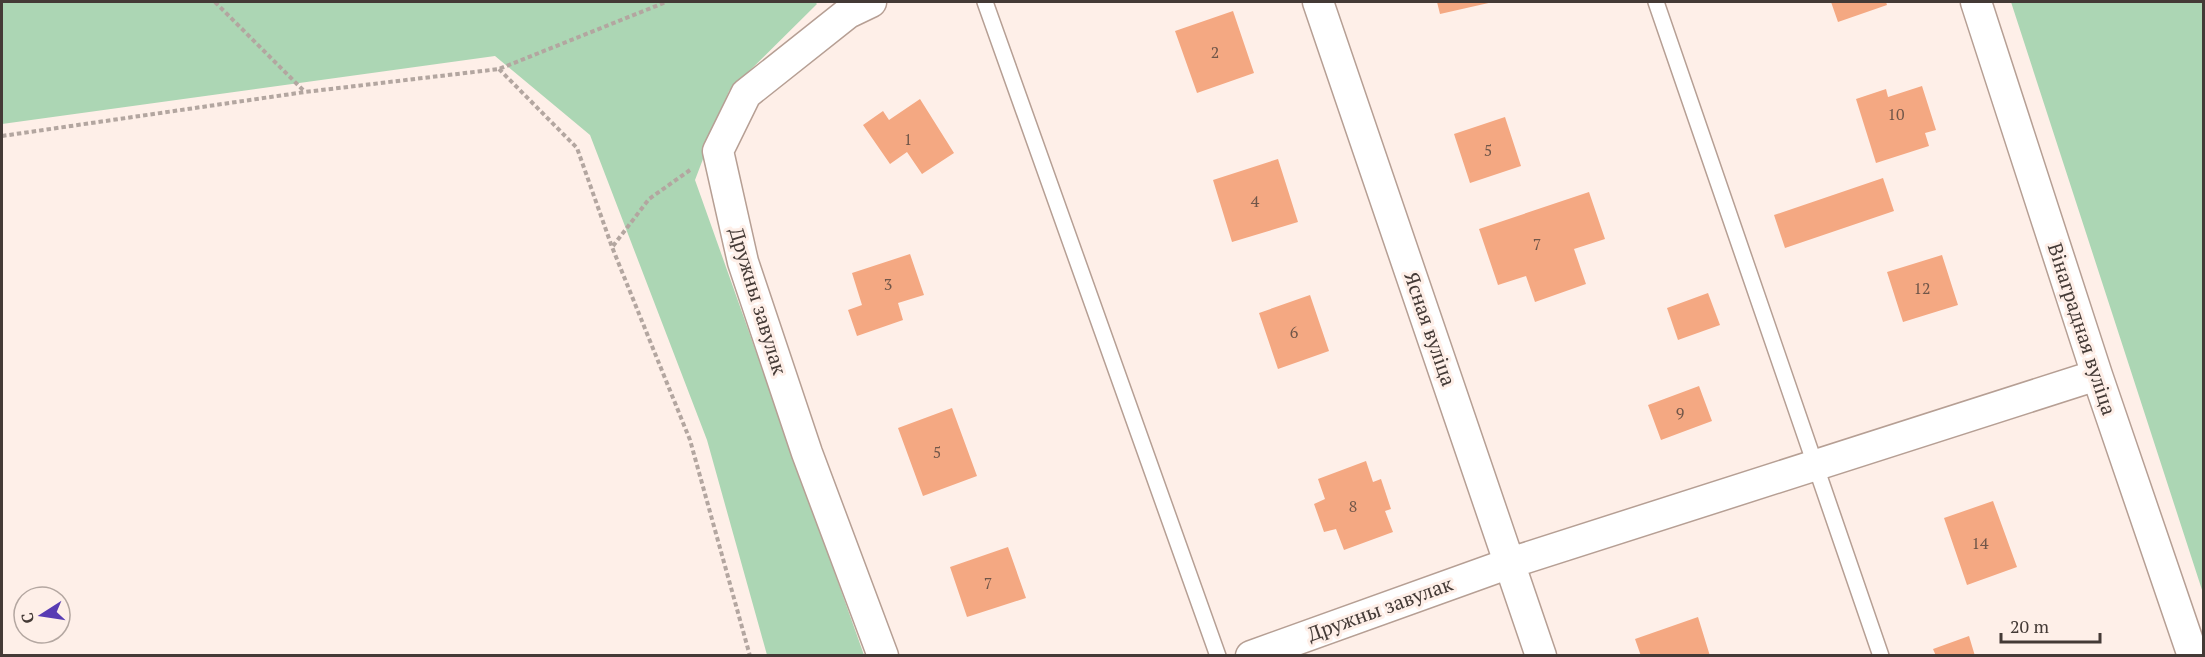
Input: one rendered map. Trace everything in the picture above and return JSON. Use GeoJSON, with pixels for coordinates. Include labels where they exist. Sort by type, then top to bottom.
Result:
{"type":"FeatureCollection","features":[{"type":"Feature","properties":{"kind":"street","name":"Ясная вуліца"},"geometry":{"type":"LineString","coordinates":[[1318,2],[1541,656]]}},
{"type":"Feature","properties":{"kind":"street","name":"Вінаградная вуліца"},"geometry":{"type":"LineString","coordinates":[[1976,2],[2097,375],[2193,656]]}},
{"type":"Feature","properties":{"kind":"street"},"geometry":{"type":"LineString","coordinates":[[718,151],[746,94],[853,5]]}},
{"type":"Feature","properties":{"kind":"street","name":"Дружны завулак"},"geometry":{"type":"LineString","coordinates":[[718,151],[742,262],[807,453],[883,656]]}},
{"type":"Feature","properties":{"kind":"street","name":"Дружны завулак"},"geometry":{"type":"LineString","coordinates":[[1251,656],[1510,563],[1815,468],[2097,375]]}},
{"type":"Feature","properties":{"kind":"lane"},"geometry":{"type":"LineString","coordinates":[[985,2],[1218,656]]}},
{"type":"Feature","properties":{"kind":"lane"},"geometry":{"type":"LineString","coordinates":[[1656,2],[1881,656]]}},
{"type":"Feature","properties":{"kind":"path"},"geometry":{"type":"LineString","coordinates":[[215,2],[305,92]]}},
{"type":"Feature","properties":{"kind":"path"},"geometry":{"type":"LineString","coordinates":[[2,136],[305,92],[500,69],[666,2]]}},
{"type":"Feature","properties":{"kind":"path"},"geometry":{"type":"LineString","coordinates":[[500,69],[577,148],[612,247],[690,440],[750,656]]}},
{"type":"Feature","properties":{"kind":"path"},"geometry":{"type":"LineString","coordinates":[[612,247],[649,199],[718,151]]}},
{"type":"Feature","properties":{"kind":"green space"},"geometry":{"type":"Polygon","coordinates":[[[2,2],[815,2],[817,4],[729,91],[695,180],[864,655],[767,655],[707,440],[590,135],[495,56],[2,124],[2,2]]]}},
{"type":"Feature","properties":{"kind":"green space"},"geometry":{"type":"Polygon","coordinates":[[[2011,2],[2203,2],[2203,593],[2011,2]]]}},
{"type":"Feature","properties":{"kind":"building"},"geometry":{"type":"Polygon","coordinates":[[[1437,2],[1493,2],[1440,14],[1437,2]]]}},
{"type":"Feature","properties":{"kind":"building"},"geometry":{"type":"Polygon","coordinates":[[[1831,2],[1886,2],[1887,5],[1838,22],[1831,2]]]}},
{"type":"Feature","properties":{"kind":"building"},"geometry":{"type":"Polygon","coordinates":[[[1233,11],[1254,73],[1197,93],[1175,31],[1233,11]]]}},
{"type":"Feature","properties":{"kind":"building"},"geometry":{"type":"Polygon","coordinates":[[[1922,86],[1936,130],[1925,133],[1929,146],[1876,163],[1856,99],[1886,89],[1888,97],[1922,86]]]}},
{"type":"Feature","properties":{"kind":"building"},"geometry":{"type":"Polygon","coordinates":[[[920,99],[954,153],[922,174],[907,152],[890,164],[863,125],[883,111],[889,120],[920,99]]]}},
{"type":"Feature","properties":{"kind":"building"},"geometry":{"type":"Polygon","coordinates":[[[1505,117],[1521,166],[1470,183],[1454,134],[1505,117]]]}},
{"type":"Feature","properties":{"kind":"building"},"geometry":{"type":"Polygon","coordinates":[[[1278,159],[1298,222],[1232,242],[1213,180],[1278,159]]]}},
{"type":"Feature","properties":{"kind":"building"},"geometry":{"type":"Polygon","coordinates":[[[1883,178],[1894,211],[1785,248],[1774,215],[1883,178]]]}},
{"type":"Feature","properties":{"kind":"building"},"geometry":{"type":"Polygon","coordinates":[[[1589,192],[1605,239],[1574,249],[1586,284],[1535,302],[1526,276],[1498,285],[1479,229],[1589,192]]]}},
{"type":"Feature","properties":{"kind":"building"},"geometry":{"type":"Polygon","coordinates":[[[910,254],[924,295],[898,303],[903,320],[857,336],[848,310],[862,305],[852,273],[910,254]]]}},
{"type":"Feature","properties":{"kind":"building"},"geometry":{"type":"Polygon","coordinates":[[[1942,255],[1958,305],[1903,322],[1887,272],[1942,255]]]}},
{"type":"Feature","properties":{"kind":"building"},"geometry":{"type":"Polygon","coordinates":[[[1708,293],[1720,325],[1678,340],[1667,308],[1708,293]]]}},
{"type":"Feature","properties":{"kind":"building"},"geometry":{"type":"Polygon","coordinates":[[[1310,295],[1329,351],[1278,369],[1259,313],[1310,295]]]}},
{"type":"Feature","properties":{"kind":"building"},"geometry":{"type":"Polygon","coordinates":[[[1699,386],[1712,421],[1661,440],[1648,405],[1699,386]]]}},
{"type":"Feature","properties":{"kind":"building"},"geometry":{"type":"Polygon","coordinates":[[[952,408],[977,476],[923,496],[898,428],[952,408]]]}},
{"type":"Feature","properties":{"kind":"building"},"geometry":{"type":"Polygon","coordinates":[[[1366,461],[1373,482],[1381,479],[1391,509],[1385,511],[1393,532],[1344,550],[1336,529],[1324,532],[1314,504],[1325,499],[1318,479],[1366,461]]]}},
{"type":"Feature","properties":{"kind":"building"},"geometry":{"type":"Polygon","coordinates":[[[1993,501],[2017,567],[1967,585],[1944,518],[1993,501]]]}},
{"type":"Feature","properties":{"kind":"building"},"geometry":{"type":"Polygon","coordinates":[[[1008,547],[1026,598],[967,617],[950,567],[1008,547]]]}},
{"type":"Feature","properties":{"kind":"building"},"geometry":{"type":"Polygon","coordinates":[[[1698,617],[1710,656],[1641,656],[1635,639],[1698,617]]]}},
{"type":"Feature","properties":{"kind":"building"},"geometry":{"type":"Polygon","coordinates":[[[1969,636],[1975,656],[1936,656],[1933,649],[1969,636]]]}}]}
